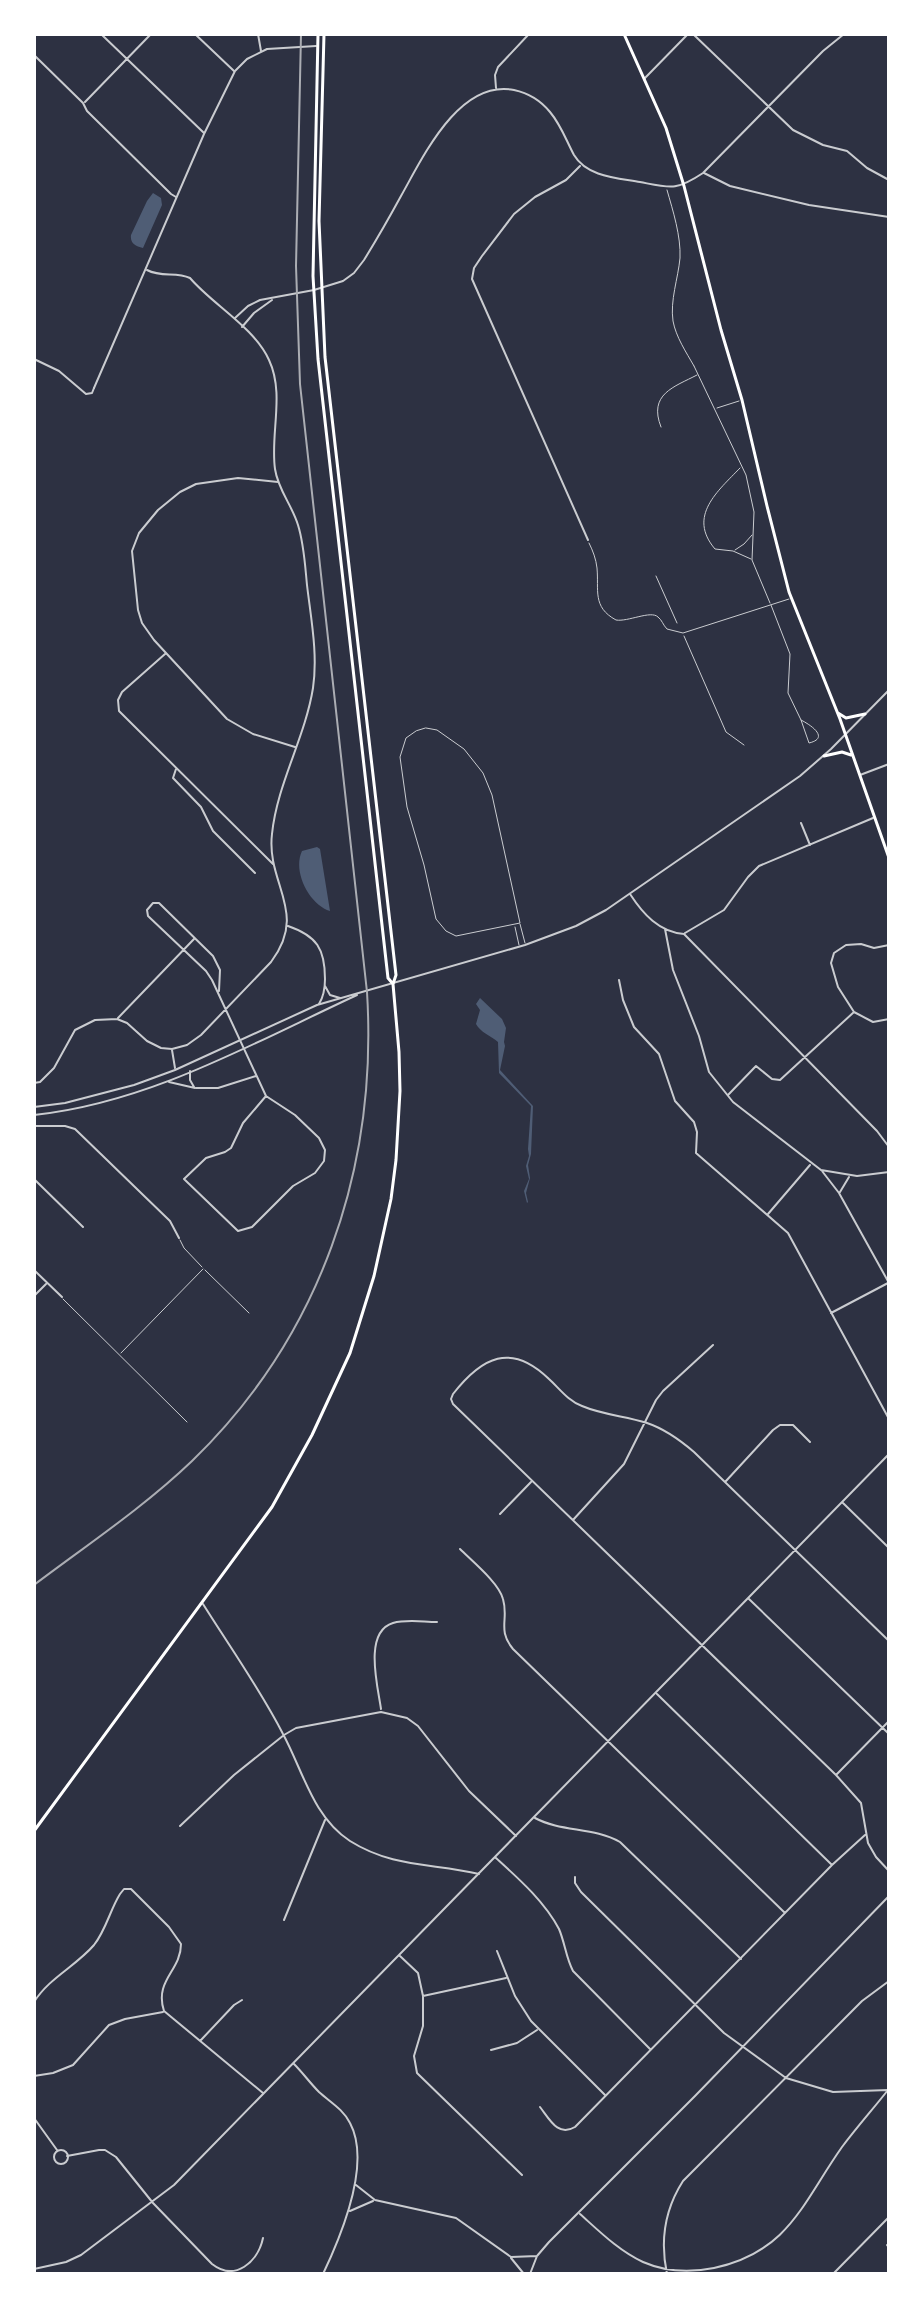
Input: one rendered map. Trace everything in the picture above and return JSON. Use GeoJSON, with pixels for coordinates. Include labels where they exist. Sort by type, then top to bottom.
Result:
{"type":"FeatureCollection","features":[{"type":"Feature","properties":{"kind":"main road"},"geometry":{"type":"LineString","coordinates":[[318,34],[314,290],[321,390],[388,977],[393,984]]}},
{"type":"Feature","properties":{"kind":"main road"},"geometry":{"type":"LineString","coordinates":[[34,1831],[272,1507],[312,1435],[350,1353],[374,1276],[391,1199],[397,1144],[399,1052],[393,984],[396,975],[326,374],[319,221],[324,34]]}},
{"type":"Feature","properties":{"kind":"main road"},"geometry":{"type":"LineString","coordinates":[[624,34],[666,128],[684,186],[792,598],[889,858]]}},
{"type":"Feature","properties":{"kind":"main road"},"geometry":{"type":"LineString","coordinates":[[837,712],[846,718],[865,714]]}},
{"type":"Feature","properties":{"kind":"main road"},"geometry":{"type":"LineString","coordinates":[[824,756],[842,752],[852,755]]}},
{"type":"Feature","properties":{"kind":"street"},"geometry":{"type":"LineString","coordinates":[[101,34],[204,134]]}},
{"type":"Feature","properties":{"kind":"street"},"geometry":{"type":"LineString","coordinates":[[83,103],[151,34]]}},
{"type":"Feature","properties":{"kind":"street"},"geometry":{"type":"LineString","coordinates":[[195,34],[235,71]]}},
{"type":"Feature","properties":{"kind":"street"},"geometry":{"type":"LineString","coordinates":[[258,34],[261,51]]}},
{"type":"Feature","properties":{"kind":"street"},"geometry":{"type":"LineString","coordinates":[[496,89],[498,67],[529,34]]}},
{"type":"Feature","properties":{"kind":"street"},"geometry":{"type":"LineString","coordinates":[[644,79],[688,34]]}},
{"type":"Feature","properties":{"kind":"street"},"geometry":{"type":"LineString","coordinates":[[693,34],[802,136],[847,151],[867,168],[889,180]]}},
{"type":"Feature","properties":{"kind":"street"},"geometry":{"type":"LineString","coordinates":[[234,319],[253,303],[343,281],[360,268],[442,128],[468,102],[488,90],[511,89],[545,106],[558,122],[574,154],[596,173],[666,187],[684,186],[703,173],[823,51],[844,34]]}},
{"type":"Feature","properties":{"kind":"street"},"geometry":{"type":"LineString","coordinates":[[34,359],[59,371],[73,385],[89,394],[235,71],[247,59],[274,47],[317,46]]}},
{"type":"Feature","properties":{"kind":"street"},"geometry":{"type":"LineString","coordinates":[[34,55],[177,197]]}},
{"type":"Feature","properties":{"kind":"street"},"geometry":{"type":"LineString","coordinates":[[582,164],[566,180],[535,197],[514,214],[474,268],[472,279],[588,540],[597,566],[597,593],[608,615],[621,622],[653,614],[667,629],[683,633],[792,598]]}},
{"type":"Feature","properties":{"kind":"street"},"geometry":{"type":"LineString","coordinates":[[703,173],[730,186],[809,205],[889,217]]}},
{"type":"Feature","properties":{"kind":"street"},"geometry":{"type":"LineString","coordinates":[[666,187],[680,254],[673,322],[742,466],[753,504],[752,560],[790,654],[788,693],[809,743],[813,743],[819,735],[817,730],[801,720]]}},
{"type":"Feature","properties":{"kind":"street"},"geometry":{"type":"LineString","coordinates":[[34,1083],[40,1082],[54,1068],[75,1030],[95,1020],[117,1019],[127,1023],[152,1044],[172,1049],[194,1041],[274,958],[287,925],[286,901],[271,852],[273,823],[311,697],[314,651],[302,539],[278,482],[274,459],[276,417],[272,368],[259,343],[190,278],[179,274],[157,275],[146,270]]}},
{"type":"Feature","properties":{"kind":"street"},"geometry":{"type":"LineString","coordinates":[[242,327],[257,310],[273,299]]}},
{"type":"Feature","properties":{"kind":"street"},"geometry":{"type":"LineString","coordinates":[[661,427],[658,416],[661,396],[699,375]]}},
{"type":"Feature","properties":{"kind":"street"},"geometry":{"type":"LineString","coordinates":[[715,409],[742,400]]}},
{"type":"Feature","properties":{"kind":"street"},"geometry":{"type":"LineString","coordinates":[[742,466],[710,501],[704,521],[711,545],[720,551],[733,551],[752,560]]}},
{"type":"Feature","properties":{"kind":"street"},"geometry":{"type":"LineString","coordinates":[[278,482],[238,478],[196,484],[180,492],[158,510],[139,533],[132,551],[142,623],[166,653],[227,719],[253,734],[296,747]]}},
{"type":"Feature","properties":{"kind":"street"},"geometry":{"type":"LineString","coordinates":[[733,551],[744,544],[753,532]]}},
{"type":"Feature","properties":{"kind":"street"},"geometry":{"type":"LineString","coordinates":[[656,576],[677,623]]}},
{"type":"Feature","properties":{"kind":"street"},"geometry":{"type":"LineString","coordinates":[[683,633],[722,725],[729,736],[744,745]]}},
{"type":"Feature","properties":{"kind":"street"},"geometry":{"type":"LineString","coordinates":[[166,653],[122,692],[118,705],[121,714],[274,864]]}},
{"type":"Feature","properties":{"kind":"street"},"geometry":{"type":"LineString","coordinates":[[34,1107],[82,1099],[134,1085],[175,1070],[317,1005],[520,947],[576,926],[800,776],[889,690]]}},
{"type":"Feature","properties":{"kind":"street"},"geometry":{"type":"LineString","coordinates":[[520,923],[456,936],[446,931],[436,919],[407,807],[400,757],[406,738],[416,731],[426,728],[437,730],[467,753],[483,773],[492,795],[525,945]]}},
{"type":"Feature","properties":{"kind":"street"},"geometry":{"type":"LineString","coordinates":[[860,775],[889,764]]}},
{"type":"Feature","properties":{"kind":"street"},"geometry":{"type":"LineString","coordinates":[[176,768],[173,778],[201,807],[210,828],[255,873]]}},
{"type":"Feature","properties":{"kind":"street"},"geometry":{"type":"LineString","coordinates":[[684,934],[724,910],[759,866],[874,817]]}},
{"type":"Feature","properties":{"kind":"street"},"geometry":{"type":"LineString","coordinates":[[801,823],[810,845]]}},
{"type":"Feature","properties":{"kind":"street"},"geometry":{"type":"LineString","coordinates":[[880,835],[887,832]]}},
{"type":"Feature","properties":{"kind":"street"},"geometry":{"type":"LineString","coordinates":[[629,893],[645,915],[665,929],[684,934],[806,1057],[889,1147]]}},
{"type":"Feature","properties":{"kind":"street"},"geometry":{"type":"LineString","coordinates":[[219,991],[220,970],[216,961],[159,903],[148,907],[148,916],[206,971],[219,991],[266,1096],[291,1112],[319,1138],[325,1150],[324,1161],[310,1177],[293,1186],[252,1227],[235,1230],[184,1179],[206,1158],[231,1148],[243,1123],[266,1096]]}},
{"type":"Feature","properties":{"kind":"street"},"geometry":{"type":"LineString","coordinates":[[287,925],[304,932],[318,945],[325,961],[325,985],[322,1001],[317,1005]]}},
{"type":"Feature","properties":{"kind":"street"},"geometry":{"type":"LineString","coordinates":[[515,925],[520,947]]}},
{"type":"Feature","properties":{"kind":"street"},"geometry":{"type":"LineString","coordinates":[[665,929],[673,970],[699,1036],[709,1072],[748,1115],[821,1170],[839,1193],[889,1282],[831,1313]]}},
{"type":"Feature","properties":{"kind":"street"},"geometry":{"type":"LineString","coordinates":[[117,1019],[195,937]]}},
{"type":"Feature","properties":{"kind":"street"},"geometry":{"type":"LineString","coordinates":[[889,945],[874,948],[861,944],[846,945],[832,958],[834,978],[854,1012],[873,1022],[889,1019]]}},
{"type":"Feature","properties":{"kind":"street"},"geometry":{"type":"LineString","coordinates":[[619,980],[634,1027],[659,1054],[675,1101],[694,1122],[696,1153],[788,1233],[889,1419]]}},
{"type":"Feature","properties":{"kind":"street"},"geometry":{"type":"LineString","coordinates":[[325,985],[330,995],[340,998]]}},
{"type":"Feature","properties":{"kind":"street"},"geometry":{"type":"LineString","coordinates":[[34,1115],[91,1106],[160,1084],[362,993]]}},
{"type":"Feature","properties":{"kind":"street"},"geometry":{"type":"LineString","coordinates":[[727,1095],[756,1066],[778,1081],[854,1012]]}},
{"type":"Feature","properties":{"kind":"street"},"geometry":{"type":"LineString","coordinates":[[172,1049],[175,1070]]}},
{"type":"Feature","properties":{"kind":"street"},"geometry":{"type":"LineString","coordinates":[[190,1071],[190,1080],[195,1088]]}},
{"type":"Feature","properties":{"kind":"street"},"geometry":{"type":"LineString","coordinates":[[160,1084],[174,1081],[195,1088],[218,1088],[256,1076]]}},
{"type":"Feature","properties":{"kind":"street"},"geometry":{"type":"LineString","coordinates":[[34,1126],[75,1129],[170,1221],[184,1248],[249,1313]]}},
{"type":"Feature","properties":{"kind":"street"},"geometry":{"type":"LineString","coordinates":[[768,1214],[811,1164]]}},
{"type":"Feature","properties":{"kind":"street"},"geometry":{"type":"LineString","coordinates":[[821,1170],[850,1175],[889,1172]]}},
{"type":"Feature","properties":{"kind":"street"},"geometry":{"type":"LineString","coordinates":[[839,1193],[850,1175]]}},
{"type":"Feature","properties":{"kind":"street"},"geometry":{"type":"LineString","coordinates":[[34,1179],[83,1227]]}},
{"type":"Feature","properties":{"kind":"street"},"geometry":{"type":"LineString","coordinates":[[120,1355],[203,1269]]}},
{"type":"Feature","properties":{"kind":"street"},"geometry":{"type":"LineString","coordinates":[[34,1270],[187,1422]]}},
{"type":"Feature","properties":{"kind":"street"},"geometry":{"type":"LineString","coordinates":[[34,1296],[47,1283]]}},
{"type":"Feature","properties":{"kind":"street"},"geometry":{"type":"LineString","coordinates":[[573,1521],[624,1464],[663,1391],[713,1345]]}},
{"type":"Feature","properties":{"kind":"street"},"geometry":{"type":"LineString","coordinates":[[889,1641],[689,1447],[668,1433],[646,1422],[575,1403],[534,1366],[520,1358],[491,1359],[476,1368],[455,1391],[451,1399],[453,1404],[836,1775],[861,1803],[871,1851],[889,1871]]}},
{"type":"Feature","properties":{"kind":"street"},"geometry":{"type":"LineString","coordinates":[[725,1482],[780,1425],[793,1425],[810,1442]]}},
{"type":"Feature","properties":{"kind":"street"},"geometry":{"type":"LineString","coordinates":[[34,2269],[66,2262],[88,2251],[174,2185],[889,1454]]}},
{"type":"Feature","properties":{"kind":"street"},"geometry":{"type":"LineString","coordinates":[[500,1514],[532,1481]]}},
{"type":"Feature","properties":{"kind":"street"},"geometry":{"type":"LineString","coordinates":[[842,1502],[889,1548]]}},
{"type":"Feature","properties":{"kind":"street"},"geometry":{"type":"LineString","coordinates":[[460,1549],[503,1596],[504,1633],[509,1644],[785,1913]]}},
{"type":"Feature","properties":{"kind":"street"},"geometry":{"type":"LineString","coordinates":[[748,1598],[889,1734]]}},
{"type":"Feature","properties":{"kind":"street"},"geometry":{"type":"LineString","coordinates":[[203,1604],[284,1735],[326,1819],[352,1842],[403,1863],[479,1874]]}},
{"type":"Feature","properties":{"kind":"street"},"geometry":{"type":"LineString","coordinates":[[381,1712],[374,1658],[380,1632],[396,1622],[437,1622]]}},
{"type":"Feature","properties":{"kind":"street"},"geometry":{"type":"LineString","coordinates":[[656,1693],[832,1865]]}},
{"type":"Feature","properties":{"kind":"street"},"geometry":{"type":"LineString","coordinates":[[180,1826],[234,1775],[284,1735],[306,1725],[381,1712],[412,1721],[469,1791],[516,1836]]}},
{"type":"Feature","properties":{"kind":"street"},"geometry":{"type":"LineString","coordinates":[[836,1775],[889,1721]]}},
{"type":"Feature","properties":{"kind":"street"},"geometry":{"type":"LineString","coordinates":[[534,1817],[620,1842],[741,1959]]}},
{"type":"Feature","properties":{"kind":"street"},"geometry":{"type":"LineString","coordinates":[[284,1920],[326,1819]]}},
{"type":"Feature","properties":{"kind":"street"},"geometry":{"type":"LineString","coordinates":[[540,2107],[557,2128],[566,2132],[575,2127],[832,1865],[866,1835]]}},
{"type":"Feature","properties":{"kind":"street"},"geometry":{"type":"LineString","coordinates":[[495,1857],[548,1911],[563,1938],[573,1971],[651,2050]]}},
{"type":"Feature","properties":{"kind":"street"},"geometry":{"type":"LineString","coordinates":[[575,1877],[581,1892],[724,2033],[786,2078],[833,2092],[889,2090]]}},
{"type":"Feature","properties":{"kind":"street"},"geometry":{"type":"LineString","coordinates":[[34,2002],[41,1991],[97,1941],[117,1898],[127,1888],[169,1927],[181,1944],[180,1954],[161,1991],[164,2011],[264,2094]]}},
{"type":"Feature","properties":{"kind":"street"},"geometry":{"type":"LineString","coordinates":[[530,2274],[537,2256],[889,1896]]}},
{"type":"Feature","properties":{"kind":"street"},"geometry":{"type":"LineString","coordinates":[[497,1951],[525,2014],[606,2096]]}},
{"type":"Feature","properties":{"kind":"street"},"geometry":{"type":"LineString","coordinates":[[399,1955],[418,1973],[423,1996],[423,2026],[414,2056],[417,2073],[522,2175]]}},
{"type":"Feature","properties":{"kind":"street"},"geometry":{"type":"LineString","coordinates":[[423,1996],[507,1978]]}},
{"type":"Feature","properties":{"kind":"street"},"geometry":{"type":"LineString","coordinates":[[667,2274],[665,2226],[677,2191],[692,2172],[862,2001],[889,1981]]}},
{"type":"Feature","properties":{"kind":"street"},"geometry":{"type":"LineString","coordinates":[[201,2040],[242,2000]]}},
{"type":"Feature","properties":{"kind":"street"},"geometry":{"type":"LineString","coordinates":[[34,2076],[73,2065],[104,2029],[116,2022],[164,2011]]}},
{"type":"Feature","properties":{"kind":"street"},"geometry":{"type":"LineString","coordinates":[[491,2050],[517,2043],[538,2029]]}},
{"type":"Feature","properties":{"kind":"street"},"geometry":{"type":"LineString","coordinates":[[293,2063],[350,2123],[356,2150],[355,2185],[348,2212],[323,2274]]}},
{"type":"Feature","properties":{"kind":"street"},"geometry":{"type":"LineString","coordinates":[[579,2214],[633,2257],[666,2269],[691,2272],[738,2261],[773,2243],[794,2221],[844,2145],[889,2090]]}},
{"type":"Feature","properties":{"kind":"street"},"geometry":{"type":"LineString","coordinates":[[34,2118],[58,2151]]}},
{"type":"Feature","properties":{"kind":"street"},"geometry":{"type":"LineString","coordinates":[[67,2156],[95,2150],[110,2153],[153,2203],[212,2264],[223,2271],[245,2267],[259,2251],[263,2238]]}},
{"type":"Feature","properties":{"kind":"street"},"geometry":{"type":"LineString","coordinates":[[58,2151],[64,2151],[67,2156],[65,2163],[56,2163],[54,2156],[58,2151]]}},
{"type":"Feature","properties":{"kind":"street"},"geometry":{"type":"LineString","coordinates":[[355,2185],[375,2200],[456,2218],[511,2257],[524,2274]]}},
{"type":"Feature","properties":{"kind":"street"},"geometry":{"type":"LineString","coordinates":[[348,2212],[375,2200]]}},
{"type":"Feature","properties":{"kind":"street"},"geometry":{"type":"LineString","coordinates":[[833,2274],[889,2217]]}},
{"type":"Feature","properties":{"kind":"street"},"geometry":{"type":"LineString","coordinates":[[511,2257],[537,2256]]}},
{"type":"Feature","properties":{"kind":"water"},"geometry":{"type":"Polygon","coordinates":[[[153,193],[161,198],[162,205],[143,248],[134,244],[131,235],[153,193]]]}},
{"type":"Feature","properties":{"kind":"water"},"geometry":{"type":"Polygon","coordinates":[[[320,849],[330,911],[316,902],[301,878],[302,851],[320,849]]]}},
{"type":"Feature","properties":{"kind":"water"},"geometry":{"type":"Polygon","coordinates":[[[480,998],[502,1019],[506,1028],[500,1070],[533,1106],[528,1165],[530,1178],[526,1193],[527,1203],[524,1191],[529,1179],[526,1166],[531,1106],[499,1073],[498,1042],[476,1024],[480,1010],[476,1004],[480,998]]]}},
{"type":"Feature","properties":{"kind":"railway"},"geometry":{"type":"LineString","coordinates":[[34,1585],[174,1478],[237,1413],[275,1360],[307,1305],[332,1246],[350,1185],[362,1123],[368,1058],[367,992],[300,384],[296,266],[301,34]]}}]}
